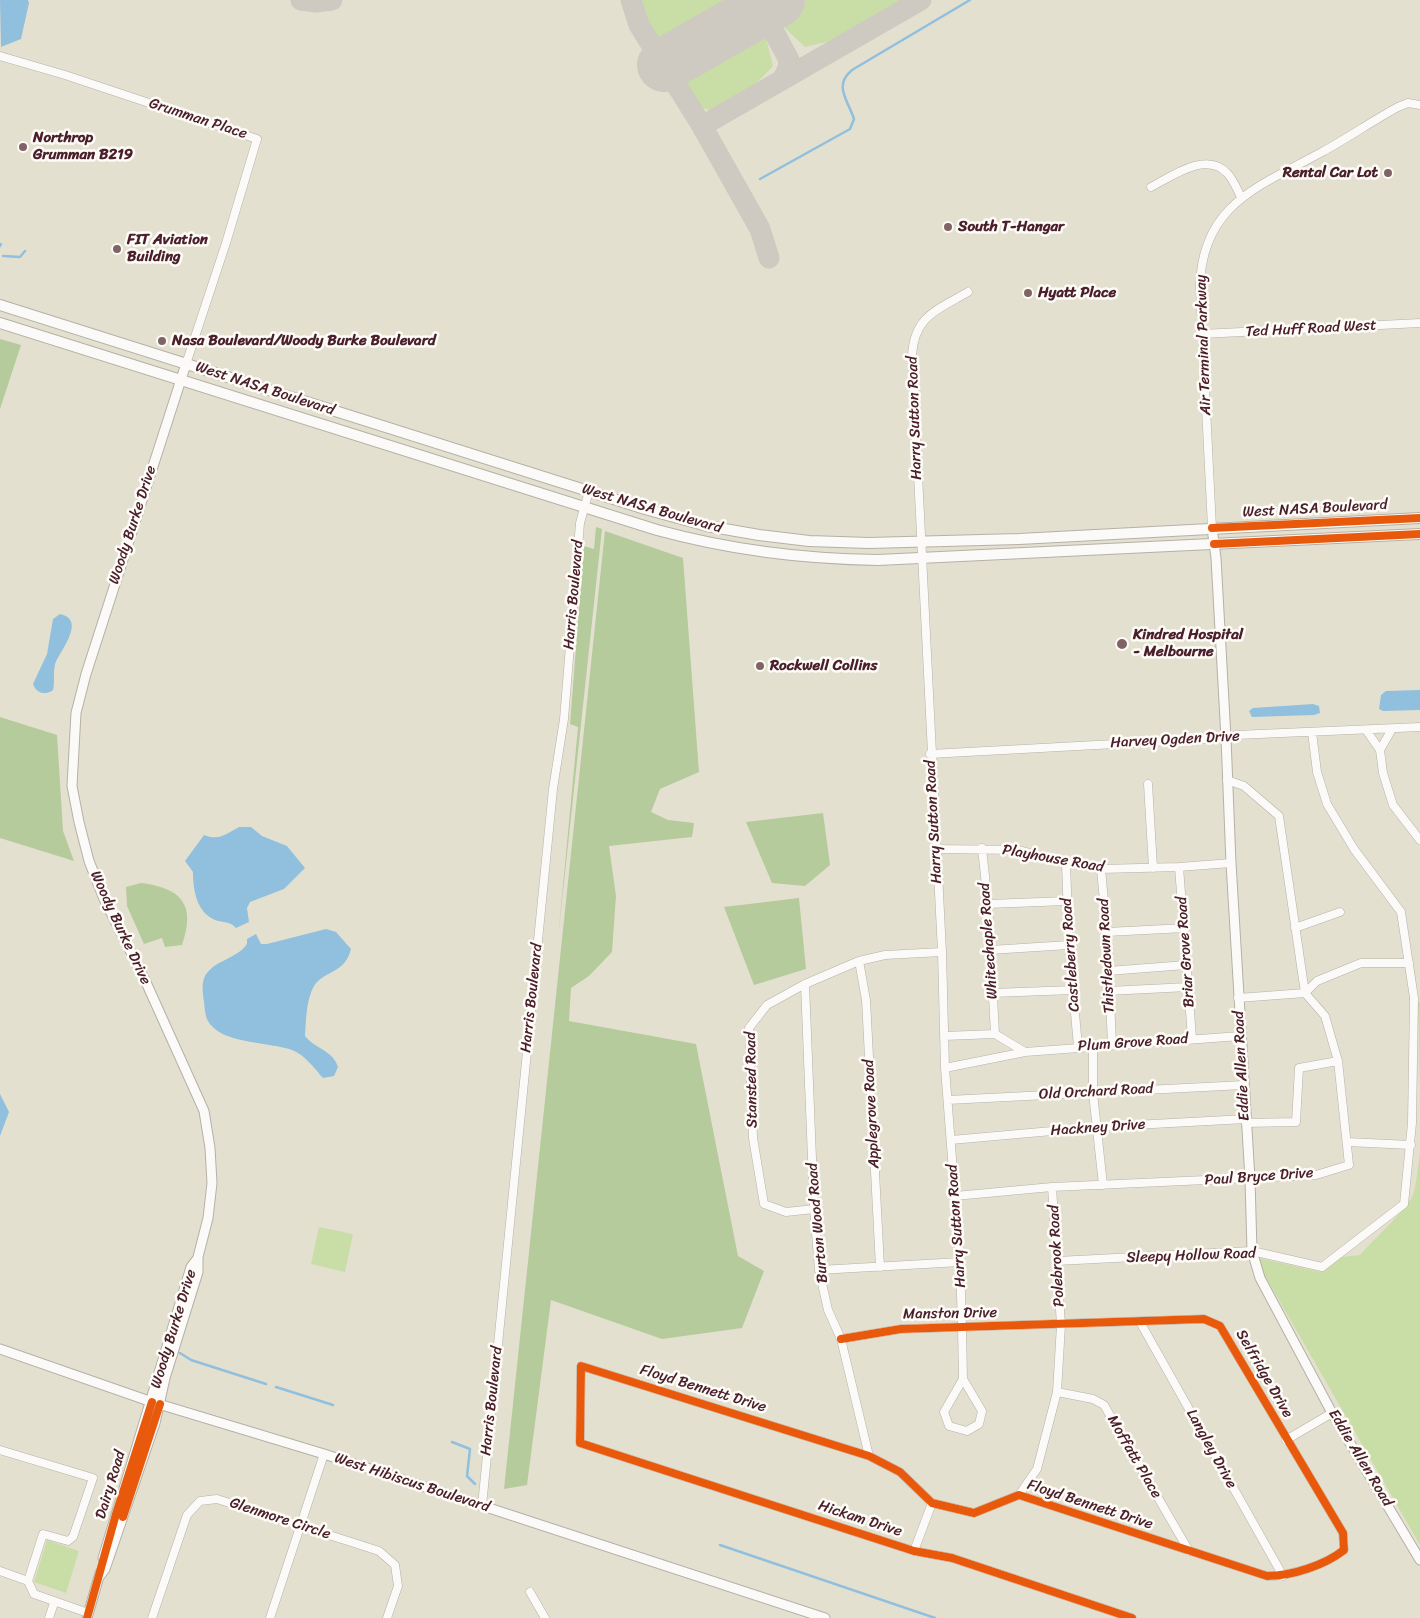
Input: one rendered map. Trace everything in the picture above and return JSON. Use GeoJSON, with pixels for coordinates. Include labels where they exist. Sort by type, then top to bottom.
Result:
{"type":"FeatureCollection","features":[{"type":"Feature","properties":{"kind":"main road","name":"West NASA Boulevard"},"geometry":{"type":"LineString","coordinates":[[0,305],[589,491],[691,522],[759,536],[828,542],[920,542],[1420,518]]}},
{"type":"Feature","properties":{"kind":"main road","name":"West NASA Boulevard"},"geometry":{"type":"LineString","coordinates":[[0,323],[683,537],[761,553],[843,560],[921,558],[1420,534]]}},
{"type":"Feature","properties":{"kind":"main road"},"geometry":{"type":"LineString","coordinates":[[459,467],[464,451]]}},
{"type":"Feature","properties":{"kind":"street","name":"Grumman Place"},"geometry":{"type":"LineString","coordinates":[[0,56],[65,75],[257,139],[186,364]]}},
{"type":"Feature","properties":{"kind":"street","name":"Air Terminal Parkway"},"geometry":{"type":"LineString","coordinates":[[1212,528],[1200,281],[1204,254],[1217,225],[1242,197],[1300,162],[1337,144],[1398,107],[1408,103],[1420,105]]}},
{"type":"Feature","properties":{"kind":"street"},"geometry":{"type":"LineString","coordinates":[[1151,187],[1187,169],[1208,164],[1226,172],[1242,197]]}},
{"type":"Feature","properties":{"kind":"street","name":"Harry Sutton Road"},"geometry":{"type":"LineString","coordinates":[[963,1379],[944,1412],[949,1426],[967,1431],[979,1424],[982,1411],[963,1379],[960,1262],[945,1068],[942,952],[930,754],[912,364],[913,337],[923,320],[968,292]]}},
{"type":"Feature","properties":{"kind":"street","name":"Ted Huff Road West"},"geometry":{"type":"LineString","coordinates":[[1202,334],[1420,323]]}},
{"type":"Feature","properties":{"kind":"street","name":"Woody Burke Drive"},"geometry":{"type":"LineString","coordinates":[[156,1403],[162,1360],[188,1276],[198,1257],[208,1218],[212,1183],[210,1148],[204,1111],[145,980],[104,899],[89,861],[72,786],[76,714],[86,674],[186,364]]}},
{"type":"Feature","properties":{"kind":"street","name":"Harris Boulevard"},"geometry":{"type":"LineString","coordinates":[[482,1506],[553,789],[564,719],[580,523],[589,491]]}},
{"type":"Feature","properties":{"kind":"street","name":"Eddie Allen Road"},"geometry":{"type":"LineString","coordinates":[[1212,528],[1226,738],[1240,1036],[1250,1179],[1252,1251],[1260,1278],[1332,1413],[1420,1560]]}},
{"type":"Feature","properties":{"kind":"street","name":"Harvey Ogden Drive"},"geometry":{"type":"LineString","coordinates":[[930,754],[1420,727]]}},
{"type":"Feature","properties":{"kind":"street"},"geometry":{"type":"LineString","coordinates":[[1380,750],[1392,729]]}},
{"type":"Feature","properties":{"kind":"street"},"geometry":{"type":"LineString","coordinates":[[1366,730],[1380,750],[1382,773],[1393,805],[1420,840]]}},
{"type":"Feature","properties":{"kind":"street","name":"Sleepy Hollow Road"},"geometry":{"type":"LineString","coordinates":[[1057,1261],[1252,1251],[1322,1267],[1404,1204],[1410,1145],[1417,998],[1401,912],[1354,849],[1327,804],[1317,772],[1312,732]]}},
{"type":"Feature","properties":{"kind":"street"},"geometry":{"type":"LineString","coordinates":[[1228,780],[1244,786],[1278,816],[1305,994]]}},
{"type":"Feature","properties":{"kind":"street"},"geometry":{"type":"LineString","coordinates":[[1148,784],[1153,868]]}},
{"type":"Feature","properties":{"kind":"street","name":"Playhouse Road"},"geometry":{"type":"LineString","coordinates":[[936,849],[982,848],[1019,850],[1066,863],[1101,869],[1179,867],[1231,863]]}},
{"type":"Feature","properties":{"kind":"street","name":"Whitechaple Road"},"geometry":{"type":"LineString","coordinates":[[982,848],[988,904],[995,1034]]}},
{"type":"Feature","properties":{"kind":"street","name":"Castleberry Road"},"geometry":{"type":"LineString","coordinates":[[1066,863],[1069,945],[1078,1047]]}},
{"type":"Feature","properties":{"kind":"street","name":"Briar Grove Road"},"geometry":{"type":"LineString","coordinates":[[1179,867],[1192,1038]]}},
{"type":"Feature","properties":{"kind":"street","name":"Thistledown Road"},"geometry":{"type":"LineString","coordinates":[[1101,869],[1107,932],[1108,991],[1112,1044]]}},
{"type":"Feature","properties":{"kind":"street"},"geometry":{"type":"LineString","coordinates":[[988,904],[1067,901]]}},
{"type":"Feature","properties":{"kind":"street"},"geometry":{"type":"LineString","coordinates":[[1294,928],[1340,912]]}},
{"type":"Feature","properties":{"kind":"street"},"geometry":{"type":"LineString","coordinates":[[1107,932],[1185,928]]}},
{"type":"Feature","properties":{"kind":"street"},"geometry":{"type":"LineString","coordinates":[[990,950],[1069,945]]}},
{"type":"Feature","properties":{"kind":"street","name":"Stansted Road"},"geometry":{"type":"LineString","coordinates":[[814,1209],[786,1212],[764,1204],[754,1138],[749,1028],[767,1005],[806,984],[859,961],[885,955],[942,952]]}},
{"type":"Feature","properties":{"kind":"street","name":"Applegrove Road"},"geometry":{"type":"LineString","coordinates":[[859,961],[866,1000],[880,1267]]}},
{"type":"Feature","properties":{"kind":"street"},"geometry":{"type":"LineString","coordinates":[[1238,998],[1305,994],[1317,981],[1361,963],[1409,963]]}},
{"type":"Feature","properties":{"kind":"street"},"geometry":{"type":"LineString","coordinates":[[1108,971],[1186,966]]}},
{"type":"Feature","properties":{"kind":"street","name":"Burton Wood Road"},"geometry":{"type":"LineString","coordinates":[[806,984],[814,1209],[820,1270],[828,1310],[841,1339],[869,1456]]}},
{"type":"Feature","properties":{"kind":"street"},"geometry":{"type":"LineString","coordinates":[[1108,991],[1188,987]]}},
{"type":"Feature","properties":{"kind":"street"},"geometry":{"type":"LineString","coordinates":[[992,993],[1074,990]]}},
{"type":"Feature","properties":{"kind":"street","name":"Paul Bryce Drive"},"geometry":{"type":"LineString","coordinates":[[955,1196],[1052,1187],[1316,1175],[1349,1165],[1338,1061],[1325,1016],[1305,994]]}},
{"type":"Feature","properties":{"kind":"street"},"geometry":{"type":"LineString","coordinates":[[944,1036],[995,1034],[1025,1052]]}},
{"type":"Feature","properties":{"kind":"street","name":"Plum Grove Road"},"geometry":{"type":"LineString","coordinates":[[945,1068],[1025,1052],[1192,1038],[1240,1036]]}},
{"type":"Feature","properties":{"kind":"street"},"geometry":{"type":"LineString","coordinates":[[1093,1046],[1093,1093],[1103,1185]]}},
{"type":"Feature","properties":{"kind":"street","name":"Hackney Drive"},"geometry":{"type":"LineString","coordinates":[[951,1140],[1097,1127],[1246,1121],[1296,1122],[1300,1068],[1338,1061]]}},
{"type":"Feature","properties":{"kind":"street","name":"Old Orchard Road"},"geometry":{"type":"LineString","coordinates":[[948,1100],[1244,1085]]}},
{"type":"Feature","properties":{"kind":"street"},"geometry":{"type":"LineString","coordinates":[[1347,1142],[1410,1145]]}},
{"type":"Feature","properties":{"kind":"street","name":"Polebrook Road"},"geometry":{"type":"LineString","coordinates":[[1019,1495],[1038,1469],[1056,1392],[1061,1325],[1052,1187]]}},
{"type":"Feature","properties":{"kind":"street"},"geometry":{"type":"LineString","coordinates":[[820,1270],[960,1262]]}},
{"type":"Feature","properties":{"kind":"street","name":"Selfridge Drive"},"geometry":{"type":"LineString","coordinates":[[1061,1325],[1204,1319],[1220,1326],[1342,1533],[1344,1550]]}},
{"type":"Feature","properties":{"kind":"street","name":"Langley Drive"},"geometry":{"type":"LineString","coordinates":[[1140,1322],[1283,1576]]}},
{"type":"Feature","properties":{"kind":"street","name":"Manston Drive"},"geometry":{"type":"LineString","coordinates":[[841,1339],[901,1328],[1061,1325]]}},
{"type":"Feature","properties":{"kind":"street","name":"West Hibiscus Boulevard"},"geometry":{"type":"LineString","coordinates":[[0,1350],[156,1403],[324,1454],[825,1618]]}},
{"type":"Feature","properties":{"kind":"street","name":"Floyd Bennett Drive"},"geometry":{"type":"LineString","coordinates":[[581,1366],[869,1456],[900,1472],[932,1502],[974,1512],[1019,1495],[1267,1576],[1283,1576],[1336,1557],[1344,1550]]}},
{"type":"Feature","properties":{"kind":"street","name":"Hickam Drive"},"geometry":{"type":"LineString","coordinates":[[581,1366],[580,1442],[914,1551],[952,1558],[1132,1618]]}},
{"type":"Feature","properties":{"kind":"street","name":"Moffatt Place"},"geometry":{"type":"LineString","coordinates":[[1056,1392],[1093,1399],[1104,1405],[1189,1551]]}},
{"type":"Feature","properties":{"kind":"street","name":"Dairy Road"},"geometry":{"type":"LineString","coordinates":[[87,1616],[100,1577],[116,1514],[156,1403]]}},
{"type":"Feature","properties":{"kind":"street"},"geometry":{"type":"LineString","coordinates":[[1286,1440],[1332,1413]]}},
{"type":"Feature","properties":{"kind":"street"},"geometry":{"type":"LineString","coordinates":[[0,1450],[93,1478],[73,1538],[68,1541],[43,1534],[28,1581],[34,1594],[87,1616]]}},
{"type":"Feature","properties":{"kind":"street"},"geometry":{"type":"LineString","coordinates":[[270,1618],[324,1454]]}},
{"type":"Feature","properties":{"kind":"street","name":"Glenmore Circle"},"geometry":{"type":"LineString","coordinates":[[152,1618],[187,1515],[200,1501],[217,1499],[379,1551],[395,1565],[398,1586],[387,1618]]}},
{"type":"Feature","properties":{"kind":"street"},"geometry":{"type":"LineString","coordinates":[[914,1551],[932,1502]]}},
{"type":"Feature","properties":{"kind":"street"},"geometry":{"type":"LineString","coordinates":[[0,1572],[28,1581]]}},
{"type":"Feature","properties":{"kind":"street"},"geometry":{"type":"LineString","coordinates":[[530,1592],[545,1618]]}},
{"type":"Feature","properties":{"kind":"street"},"geometry":{"type":"LineString","coordinates":[[49,1618],[54,1603]]}},
{"type":"Feature","properties":{"kind":"green space"},"geometry":{"type":"Polygon","coordinates":[[[639,0],[744,0],[745,3],[679,40],[666,43],[651,31],[639,0]]]}},
{"type":"Feature","properties":{"kind":"green space"},"geometry":{"type":"Polygon","coordinates":[[[804,0],[909,0],[835,40],[805,47],[784,27],[777,15],[804,0]]]}},
{"type":"Feature","properties":{"kind":"green space"},"geometry":{"type":"Polygon","coordinates":[[[758,27],[766,38],[773,66],[752,87],[727,105],[715,109],[703,108],[693,100],[686,84],[689,68],[758,27]]]}},
{"type":"Feature","properties":{"kind":"green space"},"geometry":{"type":"Polygon","coordinates":[[[0,339],[21,345],[0,409],[0,339]]]}},
{"type":"Feature","properties":{"kind":"green space"},"geometry":{"type":"Polygon","coordinates":[[[596,527],[602,529],[558,938],[578,727],[570,724],[584,546],[594,549],[596,527]]]}},
{"type":"Feature","properties":{"kind":"green space"},"geometry":{"type":"Polygon","coordinates":[[[605,531],[683,558],[699,772],[660,789],[651,812],[668,820],[694,823],[692,837],[609,846],[616,896],[612,952],[589,976],[571,988],[569,1021],[696,1044],[738,1256],[764,1271],[742,1328],[662,1339],[551,1300],[527,1485],[504,1489],[605,531]]]}},
{"type":"Feature","properties":{"kind":"green space"},"geometry":{"type":"Polygon","coordinates":[[[0,717],[57,735],[63,831],[74,861],[0,838],[0,717]]]}},
{"type":"Feature","properties":{"kind":"green space"},"geometry":{"type":"Polygon","coordinates":[[[823,813],[830,865],[805,886],[772,883],[746,822],[823,813]]]}},
{"type":"Feature","properties":{"kind":"green space"},"geometry":{"type":"Polygon","coordinates":[[[141,883],[167,889],[176,894],[182,901],[186,909],[187,919],[182,945],[165,947],[162,938],[144,944],[127,906],[126,887],[141,883]]]}},
{"type":"Feature","properties":{"kind":"green space"},"geometry":{"type":"Polygon","coordinates":[[[799,898],[806,969],[754,985],[724,907],[799,898]]]}},
{"type":"Feature","properties":{"kind":"green space"},"geometry":{"type":"Polygon","coordinates":[[[1418,1002],[1420,1002],[1420,1090],[1418,1002]]]}},
{"type":"Feature","properties":{"kind":"green space"},"geometry":{"type":"Polygon","coordinates":[[[1420,1153],[1420,1545],[1261,1269],[1258,1258],[1321,1272],[1342,1257],[1360,1255],[1397,1216],[1413,1195],[1420,1153]]]}},
{"type":"Feature","properties":{"kind":"green space"},"geometry":{"type":"Polygon","coordinates":[[[319,1227],[353,1234],[345,1272],[311,1264],[319,1227]]]}},
{"type":"Feature","properties":{"kind":"green space"},"geometry":{"type":"Polygon","coordinates":[[[47,1540],[79,1551],[66,1593],[34,1582],[47,1540]]]}},
{"type":"Feature","properties":{"kind":"water"},"geometry":{"type":"Polygon","coordinates":[[[0,0],[28,0],[29,3],[21,39],[1,47],[0,0]]]}},
{"type":"Feature","properties":{"kind":"water"},"geometry":{"type":"Polygon","coordinates":[[[60,614],[68,617],[72,630],[55,665],[53,690],[41,693],[36,690],[33,684],[47,654],[53,619],[60,614]]]}},
{"type":"Feature","properties":{"kind":"water"},"geometry":{"type":"Polygon","coordinates":[[[1420,690],[1420,710],[1383,711],[1379,709],[1381,695],[1386,691],[1420,690]]]}},
{"type":"Feature","properties":{"kind":"water"},"geometry":{"type":"Polygon","coordinates":[[[1313,704],[1319,706],[1320,713],[1314,715],[1252,717],[1249,711],[1253,708],[1313,704]]]}},
{"type":"Feature","properties":{"kind":"water"},"geometry":{"type":"Polygon","coordinates":[[[239,827],[251,827],[262,836],[287,846],[305,868],[284,889],[250,902],[247,908],[249,922],[236,928],[229,923],[215,920],[204,912],[195,893],[193,872],[185,861],[204,835],[218,837],[239,827]]]}},
{"type":"Feature","properties":{"kind":"water"},"geometry":{"type":"Polygon","coordinates":[[[326,929],[336,932],[351,949],[348,957],[339,968],[323,977],[314,986],[308,1004],[305,1036],[336,1061],[338,1067],[334,1076],[323,1078],[297,1052],[283,1047],[237,1039],[217,1031],[210,1024],[206,1014],[203,982],[205,976],[214,966],[243,949],[247,944],[247,939],[256,934],[261,944],[267,944],[326,929]]]}},
{"type":"Feature","properties":{"kind":"water"},"geometry":{"type":"Polygon","coordinates":[[[0,1094],[9,1112],[0,1136],[0,1094]]]}},
{"type":"Feature","properties":{"kind":"waterway"},"geometry":{"type":"LineString","coordinates":[[760,179],[850,129],[854,119],[844,93],[843,82],[852,70],[970,0]]}},
{"type":"Feature","properties":{"kind":"waterway"},"geometry":{"type":"LineString","coordinates":[[3,256],[20,257],[25,251]]}},
{"type":"Feature","properties":{"kind":"waterway"},"geometry":{"type":"LineString","coordinates":[[180,1353],[191,1360],[266,1384]]}},
{"type":"Feature","properties":{"kind":"waterway"},"geometry":{"type":"LineString","coordinates":[[276,1387],[333,1405]]}},
{"type":"Feature","properties":{"kind":"waterway"},"geometry":{"type":"LineString","coordinates":[[452,1442],[470,1449],[467,1476],[475,1484]]}},
{"type":"Feature","properties":{"kind":"waterway"},"geometry":{"type":"LineString","coordinates":[[720,1545],[935,1618]]}},
{"type":"Feature","properties":{"kind":"taxiway"},"geometry":{"type":"LineString","coordinates":[[301,0],[316,2],[332,0]]}},
{"type":"Feature","properties":{"kind":"taxiway"},"geometry":{"type":"LineString","coordinates":[[631,0],[639,25],[702,126],[760,229],[769,258]]}},
{"type":"Feature","properties":{"kind":"taxiway"},"geometry":{"type":"LineString","coordinates":[[757,0],[789,60],[788,69],[782,80]]}},
{"type":"Feature","properties":{"kind":"taxiway"},"geometry":{"type":"LineString","coordinates":[[702,126],[921,0]]}},
{"type":"Feature","properties":{"kind":"runway"},"geometry":{"type":"LineString","coordinates":[[664,65],[778,0]]}},
{"type":"Feature","properties":{"kind":"cycle path"},"geometry":{"type":"LineString","coordinates":[[1212,528],[1420,518]]}},
{"type":"Feature","properties":{"kind":"cycle path"},"geometry":{"type":"LineString","coordinates":[[1214,544],[1420,534]]}},
{"type":"Feature","properties":{"kind":"cycle path"},"geometry":{"type":"LineString","coordinates":[[841,1339],[901,1329],[1204,1319],[1220,1326],[1343,1533],[1344,1550],[1308,1569],[1267,1576],[1019,1495],[974,1513],[932,1503],[900,1472],[869,1456],[581,1366],[580,1443],[914,1551],[952,1558],[1132,1618]]}},
{"type":"Feature","properties":{"kind":"cycle path"},"geometry":{"type":"LineString","coordinates":[[87,1618],[116,1514],[152,1402]]}},
{"type":"Feature","properties":{"kind":"cycle path"},"geometry":{"type":"LineString","coordinates":[[123,1517],[160,1404]]}},
{"type":"Feature","properties":{"kind":"place","name":"Northrop Grumman B219"},"geometry":{"type":"Point","coordinates":[23,147]}},
{"type":"Feature","properties":{"kind":"place","name":"Rental Car Lot"},"geometry":{"type":"Point","coordinates":[1388,173]}},
{"type":"Feature","properties":{"kind":"place","name":"South T-Hangar"},"geometry":{"type":"Point","coordinates":[948,227]}},
{"type":"Feature","properties":{"kind":"place","name":"FIT Aviation Building"},"geometry":{"type":"Point","coordinates":[117,249]}},
{"type":"Feature","properties":{"kind":"place","name":"Hyatt Place"},"geometry":{"type":"Point","coordinates":[1028,293]}},
{"type":"Feature","properties":{"kind":"place","name":"Nasa Boulevard/Woody Burke Boulevard"},"geometry":{"type":"Point","coordinates":[162,341]}},
{"type":"Feature","properties":{"kind":"place","name":"Kindred Hospital - Melbourne"},"geometry":{"type":"Point","coordinates":[1122,644]}},
{"type":"Feature","properties":{"kind":"place","name":"Rockwell Collins"},"geometry":{"type":"Point","coordinates":[760,666]}}]}
